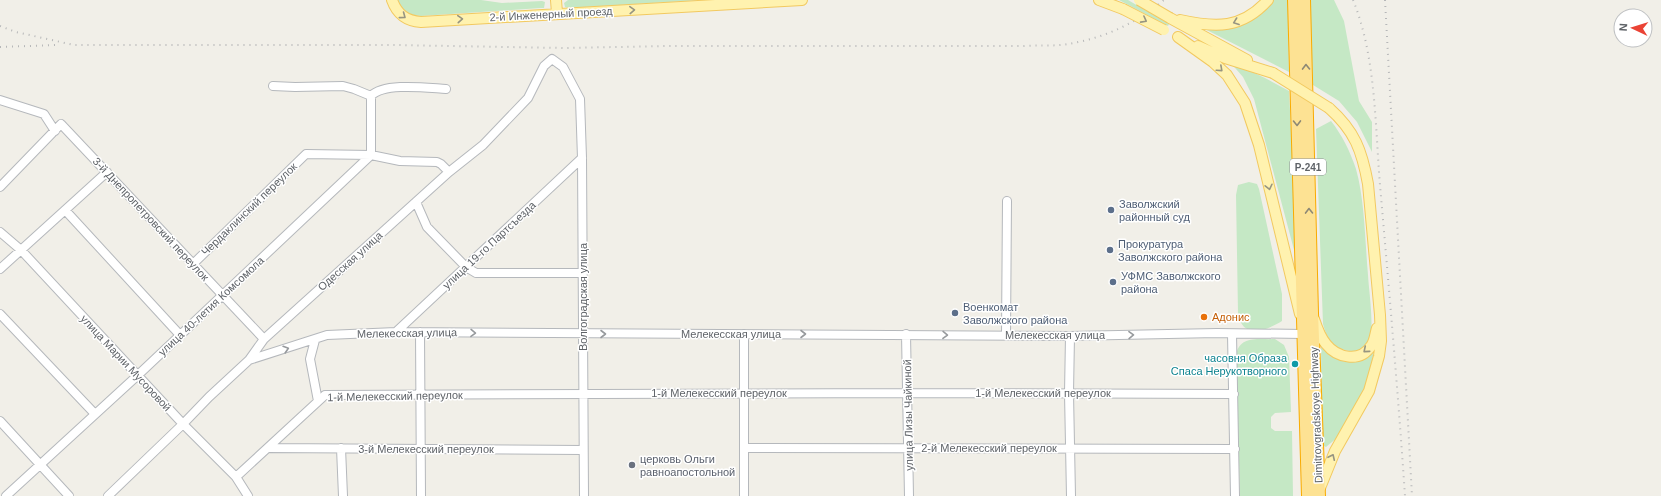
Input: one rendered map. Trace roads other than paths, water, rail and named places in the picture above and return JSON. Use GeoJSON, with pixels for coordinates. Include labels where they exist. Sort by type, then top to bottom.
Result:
{"type":"FeatureCollection","features":[{"type":"Feature","properties":{"kind":"highway","name":"Р-241"},"geometry":{"type":"LineString","coordinates":[[1294,0],[1307,332]]}},
{"type":"Feature","properties":{"kind":"highway","name":"Р-241"},"geometry":{"type":"LineString","coordinates":[[1304,0],[1312,313],[1307,332]]}},
{"type":"Feature","properties":{"kind":"highway","name":"Dimitrovgradskoye Highway"},"geometry":{"type":"LineString","coordinates":[[1307,332],[1315,495]]}},
{"type":"Feature","properties":{"kind":"main road","name":"2-й Инженерный проезд"},"geometry":{"type":"LineString","coordinates":[[392,0],[395,8],[406,19],[421,22],[802,0]]}},
{"type":"Feature","properties":{"kind":"main road"},"geometry":{"type":"LineString","coordinates":[[556,0],[557,13]]}},
{"type":"Feature","properties":{"kind":"main road"},"geometry":{"type":"LineString","coordinates":[[1099,0],[1123,9],[1178,37],[1225,58],[1269,71]]}},
{"type":"Feature","properties":{"kind":"main road"},"geometry":{"type":"LineString","coordinates":[[1139,0],[1269,71],[1329,108],[1343,120],[1349,129],[1356,142],[1366,169],[1380,315],[1381,341],[1369,391],[1335,451],[1315,495]]}},
{"type":"Feature","properties":{"kind":"main road"},"geometry":{"type":"LineString","coordinates":[[1170,18],[1211,26],[1226,25],[1238,22],[1250,16],[1268,0]]}},
{"type":"Feature","properties":{"kind":"main road"},"geometry":{"type":"LineString","coordinates":[[1178,37],[1213,62],[1227,75],[1245,103],[1259,145],[1296,301],[1307,332]]}},
{"type":"Feature","properties":{"kind":"main road"},"geometry":{"type":"LineString","coordinates":[[1312,313],[1320,336],[1326,345],[1338,355],[1347,357],[1359,355],[1371,347],[1380,315]]}},
{"type":"Feature","properties":{"kind":"street","name":"Одесская улица"},"geometry":{"type":"LineString","coordinates":[[108,496],[183,424],[209,396],[249,360],[264,339],[449,172],[483,145],[528,98],[544,66],[552,59],[563,67],[580,99]]}},
{"type":"Feature","properties":{"kind":"street"},"geometry":{"type":"LineString","coordinates":[[273,86],[343,86],[371,96]]}},
{"type":"Feature","properties":{"kind":"street"},"geometry":{"type":"LineString","coordinates":[[371,96],[382,89],[419,87],[446,89]]}},
{"type":"Feature","properties":{"kind":"street"},"geometry":{"type":"LineString","coordinates":[[371,96],[371,155],[400,161],[437,162],[449,172]]}},
{"type":"Feature","properties":{"kind":"street","name":"Волгоградская улица"},"geometry":{"type":"LineString","coordinates":[[580,99],[582,158],[584,496]]}},
{"type":"Feature","properties":{"kind":"street"},"geometry":{"type":"LineString","coordinates":[[0,100],[44,114],[55,131],[0,187]]}},
{"type":"Feature","properties":{"kind":"street","name":"3-й Днепропетровский переулок"},"geometry":{"type":"LineString","coordinates":[[55,131],[61,124],[264,339]]}},
{"type":"Feature","properties":{"kind":"street","name":"Чердаклинский переулок"},"geometry":{"type":"LineString","coordinates":[[193,264],[306,154],[371,155]]}},
{"type":"Feature","properties":{"kind":"street","name":"улица 40-летия Комсомола"},"geometry":{"type":"LineString","coordinates":[[6,496],[138,375],[371,155]]}},
{"type":"Feature","properties":{"kind":"street","name":"улица 19-го Партсъезда"},"geometry":{"type":"LineString","coordinates":[[396,332],[582,158]]}},
{"type":"Feature","properties":{"kind":"street"},"geometry":{"type":"LineString","coordinates":[[0,269],[107,172]]}},
{"type":"Feature","properties":{"kind":"street"},"geometry":{"type":"LineString","coordinates":[[1006,201],[1006,336]]}},
{"type":"Feature","properties":{"kind":"street"},"geometry":{"type":"LineString","coordinates":[[416,202],[427,226],[466,267],[476,272],[583,273]]}},
{"type":"Feature","properties":{"kind":"street"},"geometry":{"type":"LineString","coordinates":[[65,210],[180,335]]}},
{"type":"Feature","properties":{"kind":"street","name":"улица Марии Мусоровой"},"geometry":{"type":"LineString","coordinates":[[0,232],[21,250],[183,424],[236,477],[248,496]]}},
{"type":"Feature","properties":{"kind":"street"},"geometry":{"type":"LineString","coordinates":[[0,314],[95,414]]}},
{"type":"Feature","properties":{"kind":"street","name":"Мелекесская улица"},"geometry":{"type":"LineString","coordinates":[[249,360],[327,335],[396,332],[1070,336],[1307,332]]}},
{"type":"Feature","properties":{"kind":"street"},"geometry":{"type":"LineString","coordinates":[[420,332],[421,496]]}},
{"type":"Feature","properties":{"kind":"street"},"geometry":{"type":"LineString","coordinates":[[744,334],[744,496]]}},
{"type":"Feature","properties":{"kind":"street","name":"улица Лизы Чайкиной"},"geometry":{"type":"LineString","coordinates":[[906,334],[909,496]]}},
{"type":"Feature","properties":{"kind":"street"},"geometry":{"type":"LineString","coordinates":[[1232,334],[1235,496]]}},
{"type":"Feature","properties":{"kind":"street"},"geometry":{"type":"LineString","coordinates":[[1070,336],[1069,393],[1071,496]]}},
{"type":"Feature","properties":{"kind":"street"},"geometry":{"type":"LineString","coordinates":[[315,340],[310,359],[318,401]]}},
{"type":"Feature","properties":{"kind":"street","name":"1-й Мелекесский переулок"},"geometry":{"type":"LineString","coordinates":[[236,477],[325,395],[744,393],[1234,394]]}},
{"type":"Feature","properties":{"kind":"street"},"geometry":{"type":"LineString","coordinates":[[0,421],[69,496]]}},
{"type":"Feature","properties":{"kind":"street","name":"3-й Мелекесский переулок"},"geometry":{"type":"LineString","coordinates":[[269,448],[584,450]]}},
{"type":"Feature","properties":{"kind":"street"},"geometry":{"type":"LineString","coordinates":[[341,448],[343,496]]}},
{"type":"Feature","properties":{"kind":"street","name":"2-й Мелекесский переулок"},"geometry":{"type":"LineString","coordinates":[[744,448],[1070,448],[1235,450]]}},
{"type":"Feature","properties":{"kind":"railway"},"geometry":{"type":"LineString","coordinates":[[0,26],[16,32],[74,45],[394,45],[564,48],[670,46],[1024,46],[1061,45],[1075,43],[1103,35],[1129,24],[1153,9],[1164,0]]}},
{"type":"Feature","properties":{"kind":"railway"},"geometry":{"type":"LineString","coordinates":[[1353,0],[1361,22],[1366,44],[1373,91],[1405,496]]}},
{"type":"Feature","properties":{"kind":"railway"},"geometry":{"type":"LineString","coordinates":[[1385,0],[1412,496]]}},
{"type":"Feature","properties":{"kind":"railway"},"geometry":{"type":"LineString","coordinates":[[0,47],[56,45]]}},
{"type":"Feature","properties":{"kind":"place","name":"Заволжский районный суд"},"geometry":{"type":"Point","coordinates":[1111,210]}},
{"type":"Feature","properties":{"kind":"place","name":"Прокуратура Заволжского района"},"geometry":{"type":"Point","coordinates":[1110,250]}},
{"type":"Feature","properties":{"kind":"place","name":"УФМС Заволжского района"},"geometry":{"type":"Point","coordinates":[1113,282]}},
{"type":"Feature","properties":{"kind":"place","name":"Военкомат Заволжского района"},"geometry":{"type":"Point","coordinates":[955,313]}},
{"type":"Feature","properties":{"kind":"place","name":"Адонис"},"geometry":{"type":"Point","coordinates":[1204,317]}},
{"type":"Feature","properties":{"kind":"place","name":"часовня Образа Спаса Нерукотворного"},"geometry":{"type":"Point","coordinates":[1295,364]}},
{"type":"Feature","properties":{"kind":"place","name":"церковь Ольги равноапостольной"},"geometry":{"type":"Point","coordinates":[632,465]}}]}
